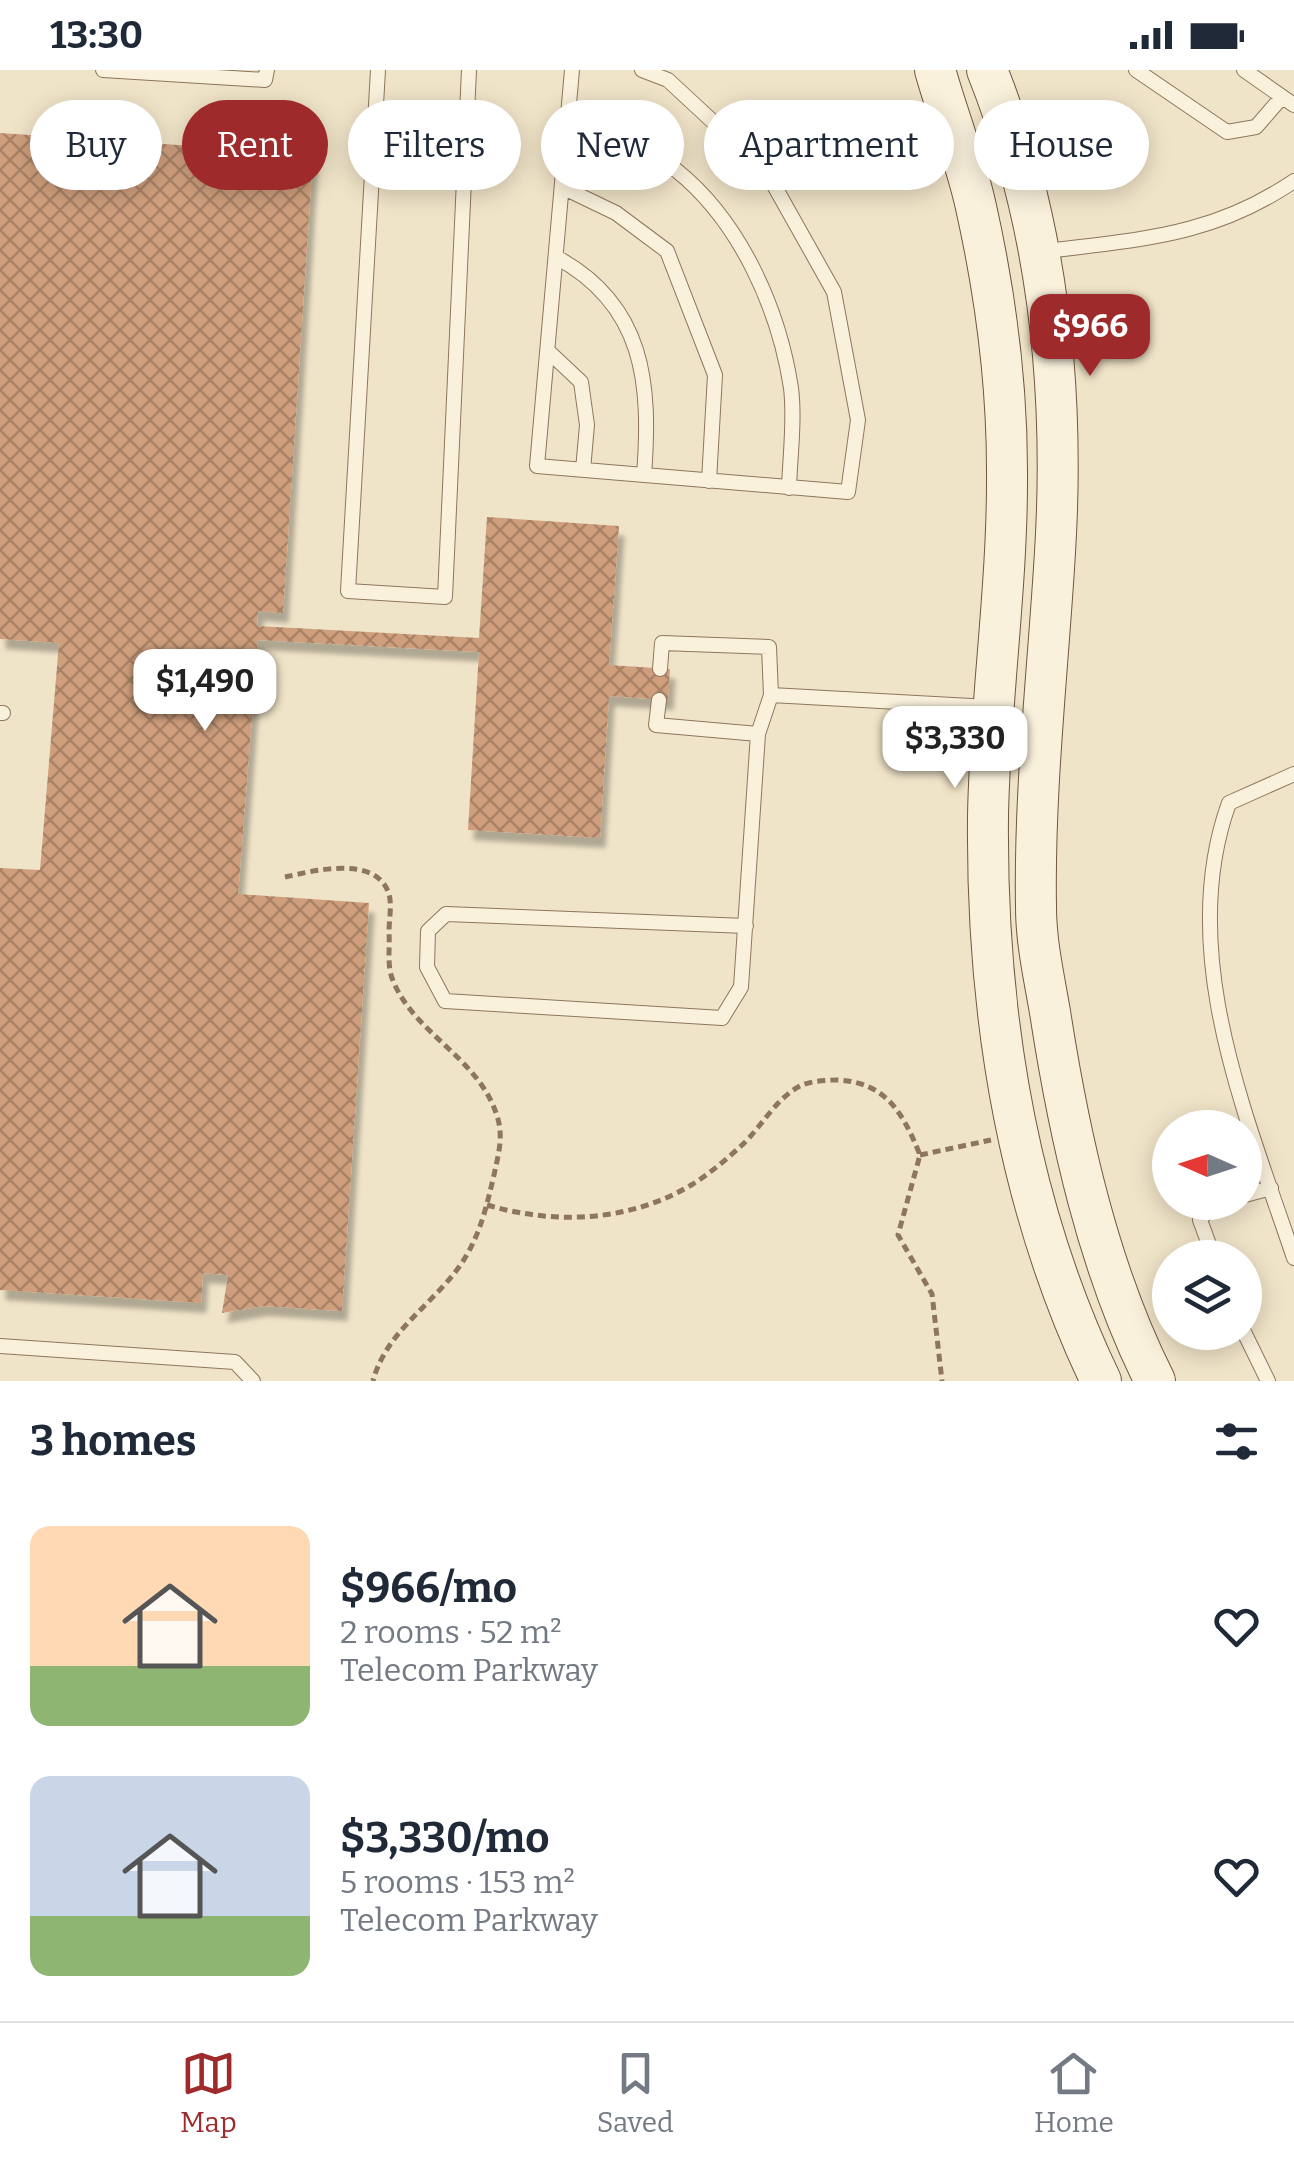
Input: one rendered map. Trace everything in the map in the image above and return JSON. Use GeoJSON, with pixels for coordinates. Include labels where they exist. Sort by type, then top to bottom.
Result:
{"type":"FeatureCollection","features":[{"type":"Feature","properties":{"kind":"street"},"geometry":{"type":"LineString","coordinates":[[935,70],[976,205],[999,340],[1007,470],[988,814],[990,970],[1033,1210],[1079,1336],[1101,1381]]}},
{"type":"Feature","properties":{"kind":"street"},"geometry":{"type":"LineString","coordinates":[[987,70],[1001,104],[1047,287],[1058,420],[1055,550],[1042,707],[1036,911],[1059,1071],[1102,1240],[1140,1352],[1155,1381]]}},
{"type":"Feature","properties":{"kind":"street"},"geometry":{"type":"LineString","coordinates":[[985,261],[1039,252]]}},
{"type":"Feature","properties":{"kind":"street"},"geometry":{"type":"LineString","coordinates":[[995,707],[1042,707]]}},
{"type":"Feature","properties":{"kind":"lane"},"geometry":{"type":"LineString","coordinates":[[104,70],[265,80],[267,70]]}},
{"type":"Feature","properties":{"kind":"lane"},"geometry":{"type":"LineString","coordinates":[[378,70],[348,592],[445,596],[469,70]]}},
{"type":"Feature","properties":{"kind":"lane"},"geometry":{"type":"LineString","coordinates":[[570,100],[572,70]]}},
{"type":"Feature","properties":{"kind":"lane"},"geometry":{"type":"LineString","coordinates":[[562,190],[538,466],[848,492],[858,420],[834,292],[766,171],[668,80],[642,70]]}},
{"type":"Feature","properties":{"kind":"lane"},"geometry":{"type":"LineString","coordinates":[[1136,70],[1227,132],[1256,127],[1288,101],[1244,70]]}},
{"type":"Feature","properties":{"kind":"lane"},"geometry":{"type":"LineString","coordinates":[[684,177],[733,232],[774,314],[792,391],[789,488]]}},
{"type":"Feature","properties":{"kind":"lane"},"geometry":{"type":"LineString","coordinates":[[1039,252],[1188,232],[1227,220],[1294,181]]}},
{"type":"Feature","properties":{"kind":"lane"},"geometry":{"type":"LineString","coordinates":[[568,190],[616,213],[667,252],[715,375],[709,480]]}},
{"type":"Feature","properties":{"kind":"lane"},"geometry":{"type":"LineString","coordinates":[[556,257],[584,272],[614,301],[640,358],[650,407],[644,475]]}},
{"type":"Feature","properties":{"kind":"lane"},"geometry":{"type":"LineString","coordinates":[[548,352],[581,382],[587,424],[583,470]]}},
{"type":"Feature","properties":{"kind":"lane"},"geometry":{"type":"LineString","coordinates":[[660,669],[662,644],[768,646],[770,695],[758,734],[746,926],[742,988],[722,1018],[445,1001],[427,967],[428,931],[446,914],[746,926]]}},
{"type":"Feature","properties":{"kind":"lane"},"geometry":{"type":"LineString","coordinates":[[770,695],[995,707]]}},
{"type":"Feature","properties":{"kind":"lane"},"geometry":{"type":"LineString","coordinates":[[659,700],[656,725],[758,734]]}},
{"type":"Feature","properties":{"kind":"lane"},"geometry":{"type":"LineString","coordinates":[[1294,774],[1229,803],[1217,837],[1212,956],[1230,1070],[1294,1258]]}},
{"type":"Feature","properties":{"kind":"lane"},"geometry":{"type":"LineString","coordinates":[[1262,1190],[1271,1188]]}},
{"type":"Feature","properties":{"kind":"lane"},"geometry":{"type":"LineString","coordinates":[[0,1346],[236,1362],[254,1381]]}},
{"type":"Feature","properties":{"kind":"lane"},"geometry":{"type":"LineString","coordinates":[[1253,1350],[1268,1381]]}},
{"type":"Feature","properties":{"kind":"path"},"geometry":{"type":"LineString","coordinates":[[285,877],[327,868],[355,869],[378,879],[388,893],[391,976],[409,1008],[458,1054],[485,1088],[498,1118],[501,1146],[481,1229],[459,1267],[401,1328],[379,1358],[373,1381]]}},
{"type":"Feature","properties":{"kind":"path"},"geometry":{"type":"LineString","coordinates":[[487,1205],[524,1216],[568,1219],[652,1204],[694,1183],[742,1146],[800,1086],[828,1080],[858,1081],[882,1092],[899,1110],[920,1155],[898,1234],[932,1294],[942,1381]]}},
{"type":"Feature","properties":{"kind":"path"},"geometry":{"type":"LineString","coordinates":[[920,1155],[1018,1134]]}},
{"type":"Feature","properties":{"kind":"building"},"geometry":{"type":"Polygon","coordinates":[[[0,133],[30,135],[30,190],[162,190],[162,144],[182,145],[182,190],[311,190],[283,613],[258,611],[257,626],[479,638],[487,517],[619,526],[609,665],[670,669],[668,700],[609,696],[600,838],[468,830],[479,652],[258,640],[238,894],[369,903],[342,1311],[263,1306],[222,1313],[228,1275],[203,1273],[201,1303],[0,1290],[0,868],[40,870],[59,643],[0,639],[0,133]]]}}]}
